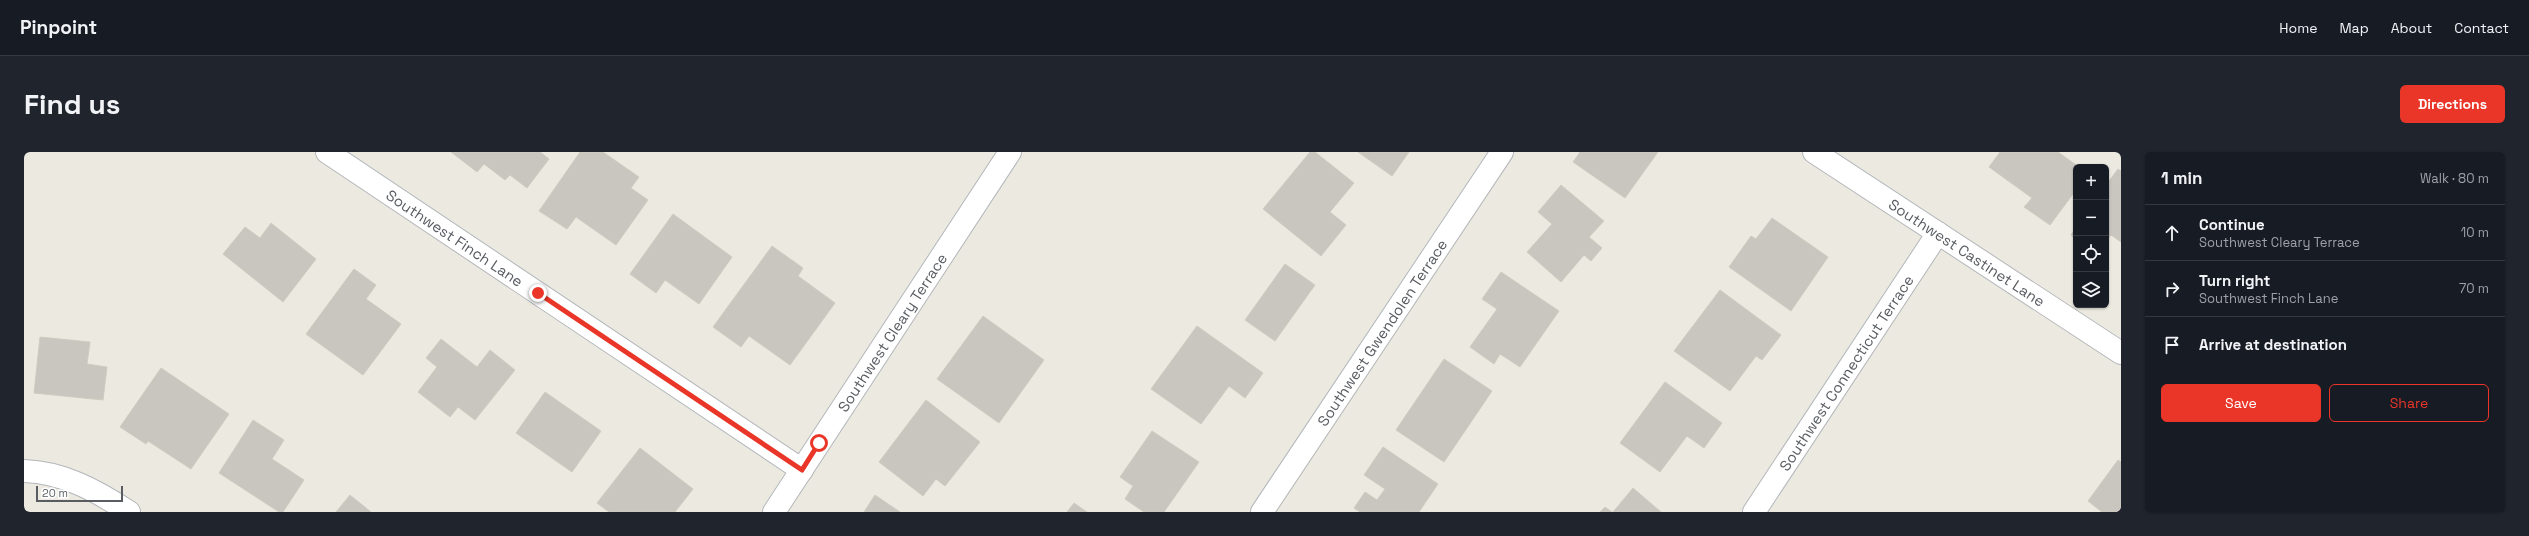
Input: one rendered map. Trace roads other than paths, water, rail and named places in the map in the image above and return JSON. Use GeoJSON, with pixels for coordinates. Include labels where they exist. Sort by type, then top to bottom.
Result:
{"type":"FeatureCollection","features":[{"type":"Feature","properties":{"kind":"street","name":"Southwest Finch Lane"},"geometry":{"type":"LineString","coordinates":[[327,152],[802,470]]}},
{"type":"Feature","properties":{"kind":"street","name":"Southwest Cleary Terrace"},"geometry":{"type":"LineString","coordinates":[[774,512],[1010,152]]}},
{"type":"Feature","properties":{"kind":"street","name":"Southwest Gwendolen Terrace"},"geometry":{"type":"LineString","coordinates":[[1262,512],[1502,152]]}},
{"type":"Feature","properties":{"kind":"street","name":"Southwest Castinet Lane"},"geometry":{"type":"LineString","coordinates":[[1814,152],[2121,353]]}},
{"type":"Feature","properties":{"kind":"street","name":"Southwest Connecticut Terrace"},"geometry":{"type":"LineString","coordinates":[[1754,512],[1938,233]]}},
{"type":"Feature","properties":{"kind":"street"},"geometry":{"type":"LineString","coordinates":[[24,471],[41,472],[66,479],[101,493],[129,512]]}}]}
